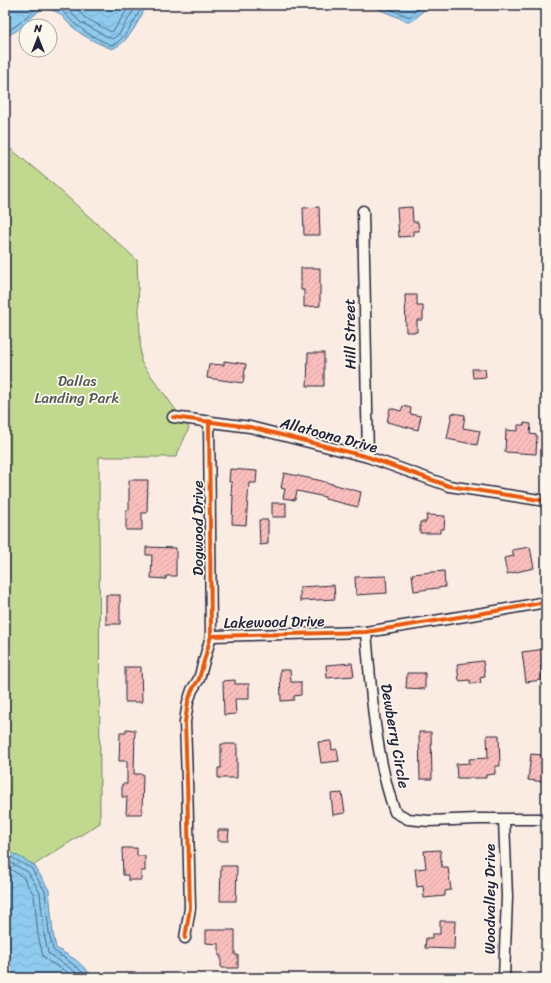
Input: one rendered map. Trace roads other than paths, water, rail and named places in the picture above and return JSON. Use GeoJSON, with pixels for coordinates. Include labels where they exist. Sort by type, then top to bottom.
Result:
{"type":"FeatureCollection","features":[{"type":"Feature","properties":{"kind":"street","name":"Hill Street"},"geometry":{"type":"LineString","coordinates":[[363,211],[368,457]]}},
{"type":"Feature","properties":{"kind":"street","name":"Allatoona Drive"},"geometry":{"type":"LineString","coordinates":[[173,417],[250,427],[368,457],[449,486],[546,501]]}},
{"type":"Feature","properties":{"kind":"street","name":"Dogwood Drive"},"geometry":{"type":"LineString","coordinates":[[209,421],[211,636]]}},
{"type":"Feature","properties":{"kind":"street","name":"Lakewood Drive"},"geometry":{"type":"LineString","coordinates":[[185,938],[190,908],[188,780],[185,722],[188,702],[192,690],[199,679],[211,636],[366,632],[546,602]]}},
{"type":"Feature","properties":{"kind":"street","name":"Dewberry Circle"},"geometry":{"type":"LineString","coordinates":[[366,632],[372,694],[380,752],[387,789],[395,812],[408,819],[429,821],[546,819]]}},
{"type":"Feature","properties":{"kind":"street","name":"Woodvalley Drive"},"geometry":{"type":"LineString","coordinates":[[504,820],[507,897],[504,978]]}},
{"type":"Feature","properties":{"kind":"water"},"geometry":{"type":"Polygon","coordinates":[[[5,5],[147,5],[129,36],[118,46],[112,49],[82,34],[69,24],[60,14],[48,9],[41,9],[31,18],[18,18],[18,30],[5,37],[5,5]]]}},
{"type":"Feature","properties":{"kind":"water"},"geometry":{"type":"Polygon","coordinates":[[[369,5],[429,5],[414,20],[409,22],[369,5]]]}},
{"type":"Feature","properties":{"kind":"water"},"geometry":{"type":"Polygon","coordinates":[[[5,851],[10,852],[34,865],[49,890],[56,948],[76,960],[95,978],[5,978],[5,851]]]}},
{"type":"Feature","properties":{"kind":"park label","name":"Dallas Landing Park"},"geometry":{"type":"Point","coordinates":[77,390]}}]}
